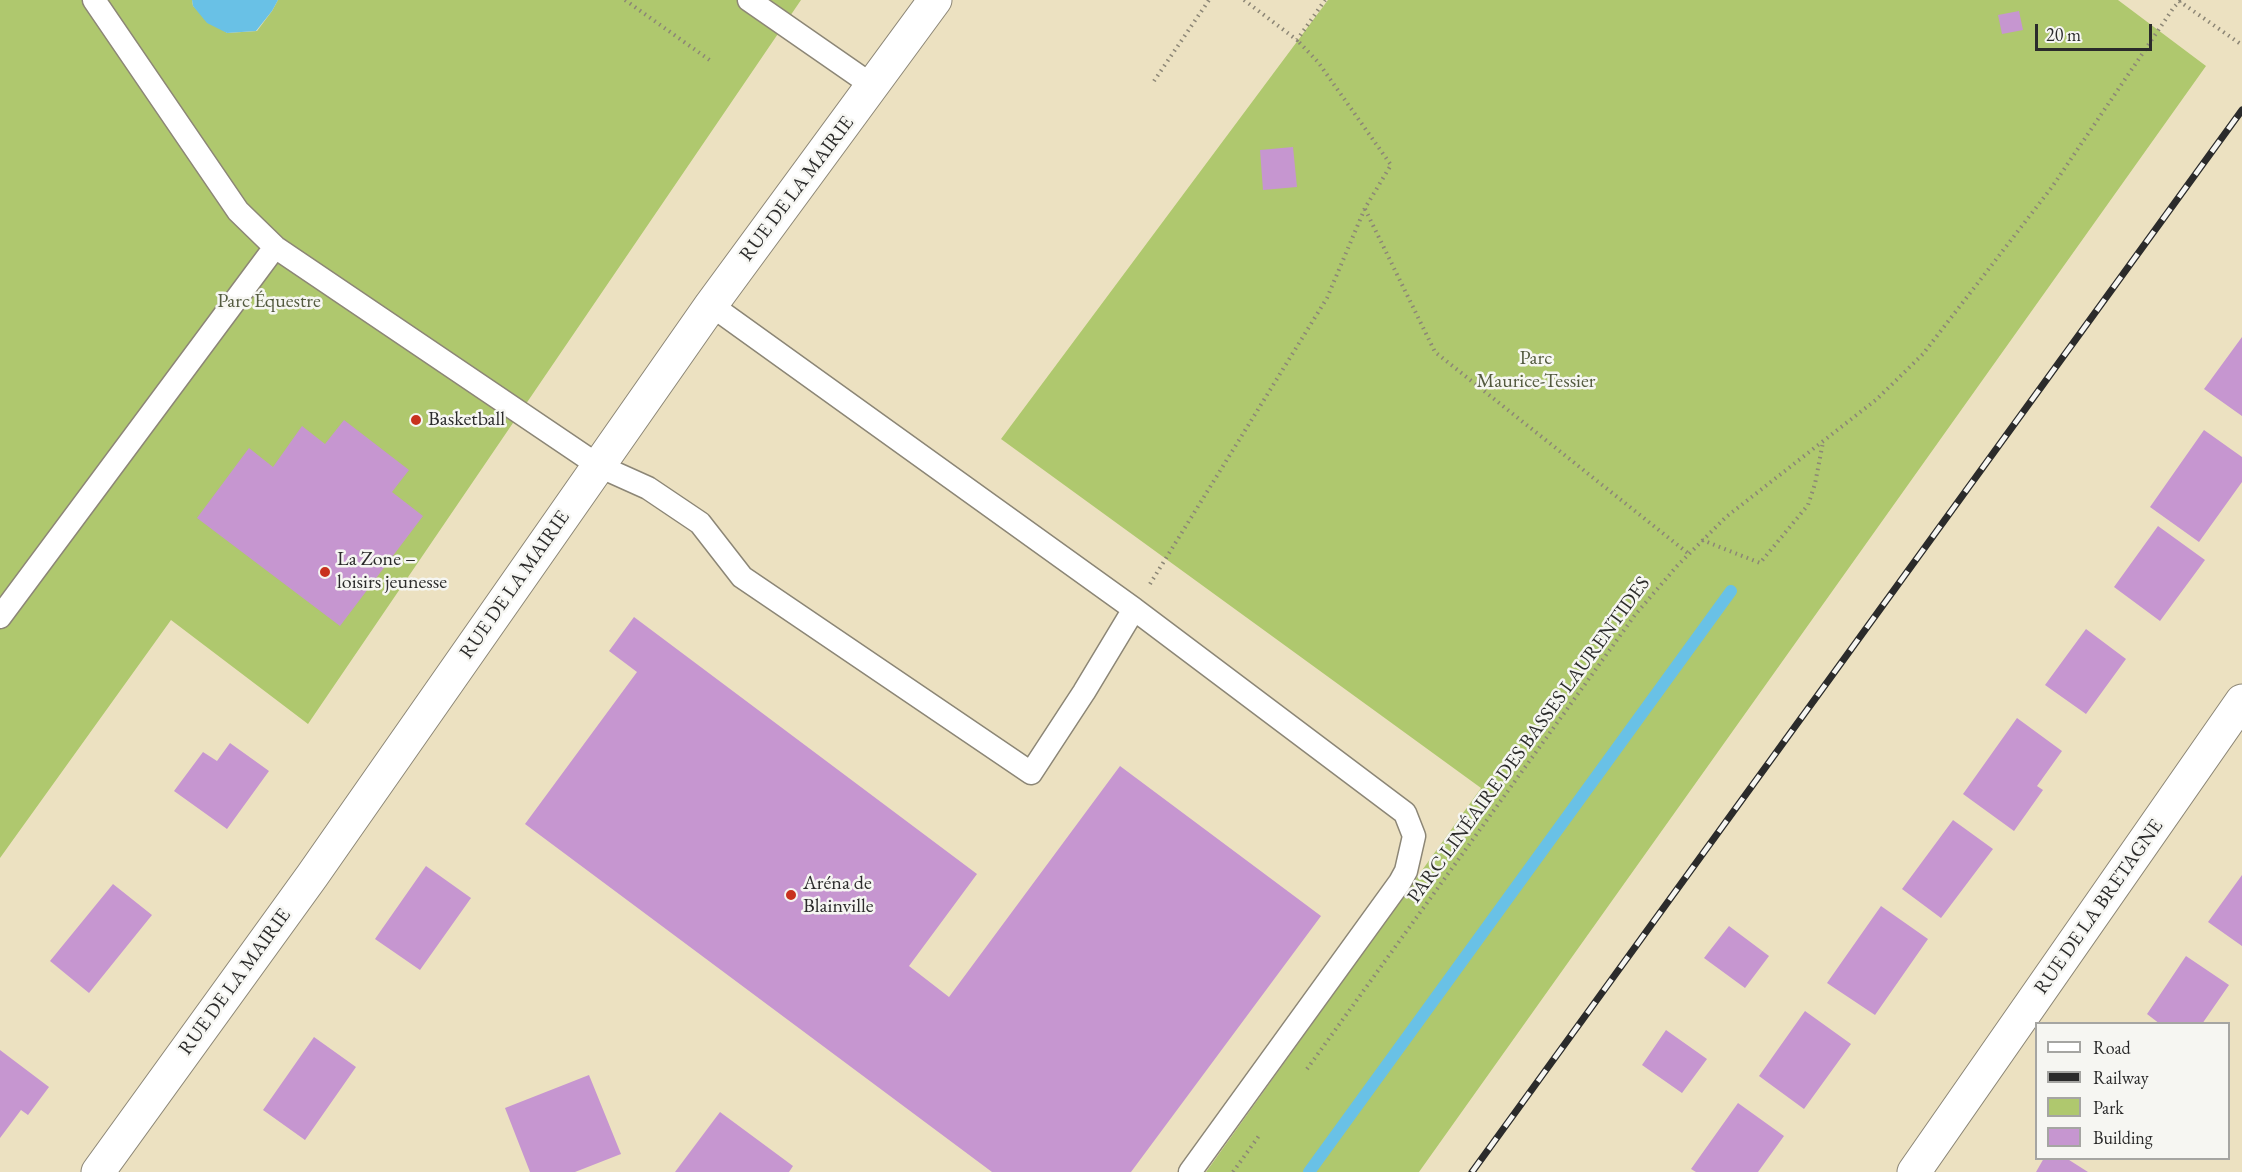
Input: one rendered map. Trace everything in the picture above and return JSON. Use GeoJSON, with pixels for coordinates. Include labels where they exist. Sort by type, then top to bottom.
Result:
{"type":"FeatureCollection","features":[{"type":"Feature","properties":{"kind":"street","name":"RUE DE LA MAIRIE"},"geometry":{"type":"LineString","coordinates":[[98,1172],[312,876],[711,305],[935,0]]}},
{"type":"Feature","properties":{"kind":"street","name":"RUE DE LA BRETAGNE"},"geometry":{"type":"LineString","coordinates":[[1914,1172],[2242,701]]}},
{"type":"Feature","properties":{"kind":"lane"},"geometry":{"type":"LineString","coordinates":[[94,0],[238,211],[275,247],[599,466],[648,488],[700,523],[742,578],[1031,773],[1084,692],[1134,609]]}},
{"type":"Feature","properties":{"kind":"lane"},"geometry":{"type":"LineString","coordinates":[[749,0],[873,86]]}},
{"type":"Feature","properties":{"kind":"lane"},"geometry":{"type":"LineString","coordinates":[[0,617],[275,247]]}},
{"type":"Feature","properties":{"kind":"lane"},"geometry":{"type":"LineString","coordinates":[[711,305],[1134,609],[1405,813],[1414,836],[1406,871],[1400,882],[1190,1172]]}},
{"type":"Feature","properties":{"kind":"path"},"geometry":{"type":"LineString","coordinates":[[625,0],[711,61]]}},
{"type":"Feature","properties":{"kind":"path"},"geometry":{"type":"LineString","coordinates":[[1154,81],[1209,0]]}},
{"type":"Feature","properties":{"kind":"path"},"geometry":{"type":"LineString","coordinates":[[1134,609],[1327,298],[1365,208],[1391,165],[1318,62],[1297,40],[1244,0]]}},
{"type":"Feature","properties":{"kind":"path"},"geometry":{"type":"LineString","coordinates":[[1297,40],[1325,0]]}},
{"type":"Feature","properties":{"kind":"path"},"geometry":{"type":"LineString","coordinates":[[2179,0],[2242,45]]}},
{"type":"Feature","properties":{"kind":"path","name":"PARC LINÉAIRE DES BASSES LAURENTIDES"},"geometry":{"type":"LineString","coordinates":[[1302,1077],[1611,646],[1665,580],[1726,517],[1877,399],[1923,354],[2041,203],[2179,0]]}},
{"type":"Feature","properties":{"kind":"path"},"geometry":{"type":"LineString","coordinates":[[1365,208],[1435,352],[1689,554]]}},
{"type":"Feature","properties":{"kind":"path"},"geometry":{"type":"LineString","coordinates":[[1702,540],[1760,563],[1808,505],[1824,441]]}},
{"type":"Feature","properties":{"kind":"path"},"geometry":{"type":"LineString","coordinates":[[1233,1172],[1266,1125]]}},
{"type":"Feature","properties":{"kind":"green space","name":"Parc Équestre"},"geometry":{"type":"Polygon","coordinates":[[[0,0],[192,0],[193,6],[227,33],[257,31],[278,0],[801,0],[308,724],[171,620],[0,858],[0,0]]]}},
{"type":"Feature","properties":{"kind":"green space","name":"Parc Maurice-Tessier"},"geometry":{"type":"Polygon","coordinates":[[[1328,0],[2118,0],[2206,66],[1419,1172],[1206,1172],[1481,788],[1001,439],[1328,0]]]}},
{"type":"Feature","properties":{"kind":"water"},"geometry":{"type":"Polygon","coordinates":[[[192,0],[278,0],[256,31],[227,33],[207,23],[193,6],[192,0]]]}},
{"type":"Feature","properties":{"kind":"building"},"geometry":{"type":"Polygon","coordinates":[[[2019,11],[2023,30],[2002,34],[1998,15],[2019,11]]]}},
{"type":"Feature","properties":{"kind":"building"},"geometry":{"type":"Polygon","coordinates":[[[1293,147],[1297,187],[1263,190],[1260,150],[1293,147]]]}},
{"type":"Feature","properties":{"kind":"building"},"geometry":{"type":"Polygon","coordinates":[[[2242,337],[2242,416],[2204,389],[2242,337]]]}},
{"type":"Feature","properties":{"kind":"building","name":"La Zone – loisirs jeunesse"},"geometry":{"type":"Polygon","coordinates":[[[344,420],[409,470],[392,492],[423,516],[340,626],[197,518],[249,448],[273,467],[302,426],[325,444],[344,420]]]}},
{"type":"Feature","properties":{"kind":"building"},"geometry":{"type":"Polygon","coordinates":[[[2204,430],[2242,457],[2242,482],[2199,542],[2150,507],[2204,430]]]}},
{"type":"Feature","properties":{"kind":"building"},"geometry":{"type":"Polygon","coordinates":[[[2158,526],[2205,560],[2160,621],[2114,587],[2158,526]]]}},
{"type":"Feature","properties":{"kind":"building","name":"Aréna de Blainville"},"geometry":{"type":"Polygon","coordinates":[[[634,617],[977,874],[909,966],[949,997],[1120,766],[1321,916],[1131,1172],[992,1172],[525,824],[637,672],[609,651],[634,617]]]}},
{"type":"Feature","properties":{"kind":"building"},"geometry":{"type":"Polygon","coordinates":[[[2086,629],[2126,659],[2086,714],[2045,685],[2086,629]]]}},
{"type":"Feature","properties":{"kind":"building"},"geometry":{"type":"Polygon","coordinates":[[[2017,718],[2062,751],[2037,786],[2043,790],[2014,831],[1963,794],[2017,718]]]}},
{"type":"Feature","properties":{"kind":"building"},"geometry":{"type":"Polygon","coordinates":[[[230,743],[269,771],[227,829],[174,791],[203,752],[217,761],[230,743]]]}},
{"type":"Feature","properties":{"kind":"building"},"geometry":{"type":"Polygon","coordinates":[[[1953,820],[1993,849],[1941,918],[1902,889],[1953,820]]]}},
{"type":"Feature","properties":{"kind":"building"},"geometry":{"type":"Polygon","coordinates":[[[426,866],[471,898],[420,970],[375,939],[426,866]]]}},
{"type":"Feature","properties":{"kind":"building"},"geometry":{"type":"Polygon","coordinates":[[[2242,875],[2242,946],[2208,922],[2242,875]]]}},
{"type":"Feature","properties":{"kind":"building"},"geometry":{"type":"Polygon","coordinates":[[[113,884],[152,915],[89,993],[50,961],[113,884]]]}},
{"type":"Feature","properties":{"kind":"building"},"geometry":{"type":"Polygon","coordinates":[[[1881,906],[1928,939],[1875,1015],[1827,983],[1881,906]]]}},
{"type":"Feature","properties":{"kind":"building"},"geometry":{"type":"Polygon","coordinates":[[[1729,926],[1769,956],[1745,988],[1704,958],[1729,926]]]}},
{"type":"Feature","properties":{"kind":"building"},"geometry":{"type":"Polygon","coordinates":[[[2186,956],[2229,985],[2203,1022],[2157,1022],[2147,1014],[2186,956]]]}},
{"type":"Feature","properties":{"kind":"building"},"geometry":{"type":"Polygon","coordinates":[[[1805,1011],[1851,1044],[1804,1109],[1759,1076],[1805,1011]]]}},
{"type":"Feature","properties":{"kind":"building"},"geometry":{"type":"Polygon","coordinates":[[[1666,1030],[1707,1059],[1682,1093],[1642,1065],[1666,1030]]]}},
{"type":"Feature","properties":{"kind":"building"},"geometry":{"type":"Polygon","coordinates":[[[314,1037],[356,1067],[305,1140],[263,1110],[314,1037]]]}},
{"type":"Feature","properties":{"kind":"building"},"geometry":{"type":"Polygon","coordinates":[[[0,1050],[49,1087],[28,1115],[21,1110],[0,1138],[0,1050]]]}},
{"type":"Feature","properties":{"kind":"building"},"geometry":{"type":"Polygon","coordinates":[[[589,1075],[621,1154],[575,1172],[530,1172],[505,1108],[589,1075]]]}},
{"type":"Feature","properties":{"kind":"building"},"geometry":{"type":"Polygon","coordinates":[[[1738,1103],[1784,1136],[1758,1172],[1696,1172],[1691,1169],[1738,1103]]]}},
{"type":"Feature","properties":{"kind":"building"},"geometry":{"type":"Polygon","coordinates":[[[720,1112],[793,1166],[789,1172],[675,1172],[720,1112]]]}},
{"type":"Feature","properties":{"kind":"building"},"geometry":{"type":"Polygon","coordinates":[[[2043,1160],[2069,1160],[2088,1172],[2036,1172],[2043,1160]]]}},
{"type":"Feature","properties":{"kind":"waterway"},"geometry":{"type":"LineString","coordinates":[[1309,1172],[1731,591]]}},
{"type":"Feature","properties":{"kind":"railway"},"geometry":{"type":"LineString","coordinates":[[1472,1172],[2242,110]]}},
{"type":"Feature","properties":{"kind":"place","name":"Basketball"},"geometry":{"type":"Point","coordinates":[416,420]}},
{"type":"Feature","properties":{"kind":"place","name":"La Zone – loisirs jeunesse"},"geometry":{"type":"Point","coordinates":[325,572]}},
{"type":"Feature","properties":{"kind":"place","name":"Aréna de Blainville"},"geometry":{"type":"Point","coordinates":[791,895]}}]}
